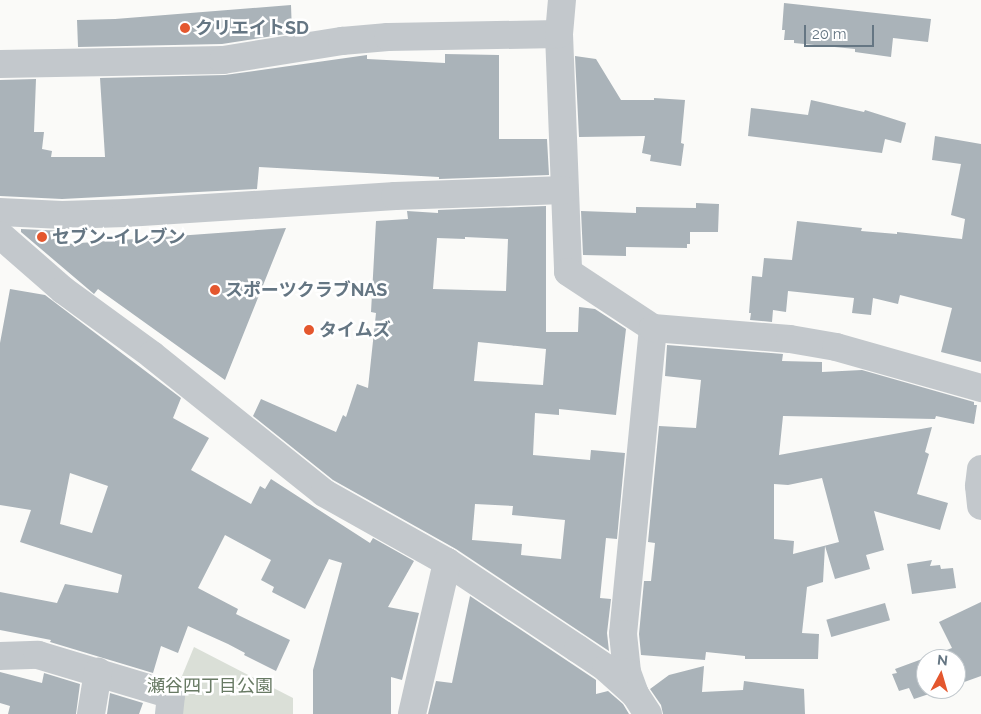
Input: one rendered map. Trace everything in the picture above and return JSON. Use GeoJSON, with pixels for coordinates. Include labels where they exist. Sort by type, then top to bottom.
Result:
{"type":"FeatureCollection","features":[{"type":"Feature","properties":{"kind":"street"},"geometry":{"type":"LineString","coordinates":[[562,0],[560,34],[568,272],[653,328],[790,338],[836,347],[981,388]]}},
{"type":"Feature","properties":{"kind":"street"},"geometry":{"type":"LineString","coordinates":[[0,64],[223,60],[342,41],[388,37],[560,34]]}},
{"type":"Feature","properties":{"kind":"street"},"geometry":{"type":"LineString","coordinates":[[0,212],[62,215],[126,213],[395,196],[564,190]]}},
{"type":"Feature","properties":{"kind":"street"},"geometry":{"type":"LineString","coordinates":[[0,235],[63,290],[152,355],[324,493],[447,562],[592,658],[642,704]]}},
{"type":"Feature","properties":{"kind":"street"},"geometry":{"type":"LineString","coordinates":[[642,704],[627,672],[623,634],[653,328]]}},
{"type":"Feature","properties":{"kind":"street"},"geometry":{"type":"LineString","coordinates":[[981,469],[979,486],[981,506]]}},
{"type":"Feature","properties":{"kind":"street"},"geometry":{"type":"LineString","coordinates":[[412,714],[447,562]]}},
{"type":"Feature","properties":{"kind":"street"},"geometry":{"type":"LineString","coordinates":[[0,656],[38,655],[171,695],[169,714]]}},
{"type":"Feature","properties":{"kind":"street"},"geometry":{"type":"LineString","coordinates":[[91,714],[98,672]]}},
{"type":"Feature","properties":{"kind":"green space","name":"瀬谷四丁目公園"},"geometry":{"type":"Polygon","coordinates":[[[194,647],[293,698],[293,714],[174,714],[177,688],[194,647]]]}},
{"type":"Feature","properties":{"kind":"building"},"geometry":{"type":"Polygon","coordinates":[[[784,3],[931,19],[928,42],[893,38],[891,57],[855,52],[855,49],[794,43],[794,40],[784,40],[785,30],[782,30],[784,3]]]}},
{"type":"Feature","properties":{"kind":"building","name":"クリエイトSD"},"geometry":{"type":"Polygon","coordinates":[[[291,5],[292,33],[222,44],[78,47],[77,20],[115,19],[291,5]]]}},
{"type":"Feature","properties":{"kind":"building"},"geometry":{"type":"Polygon","coordinates":[[[445,54],[499,55],[499,139],[547,139],[549,175],[439,179],[439,177],[259,167],[257,189],[62,199],[0,196],[0,80],[36,79],[34,132],[44,132],[42,149],[52,151],[51,157],[105,157],[100,78],[225,75],[367,55],[367,59],[445,63],[445,54]]]}},
{"type":"Feature","properties":{"kind":"building"},"geometry":{"type":"Polygon","coordinates":[[[575,56],[596,59],[621,100],[654,100],[654,98],[685,100],[681,143],[684,144],[681,166],[650,161],[651,155],[642,153],[645,136],[579,137],[575,56]]]}},
{"type":"Feature","properties":{"kind":"building"},"geometry":{"type":"Polygon","coordinates":[[[811,100],[864,112],[865,110],[906,123],[901,143],[885,139],[882,153],[748,136],[751,108],[808,115],[811,100]]]}},
{"type":"Feature","properties":{"kind":"building"},"geometry":{"type":"Polygon","coordinates":[[[935,136],[981,144],[981,362],[941,352],[952,308],[900,295],[898,304],[873,298],[871,315],[852,313],[854,298],[788,291],[786,312],[773,310],[772,322],[750,320],[752,276],[762,277],[764,258],[792,260],[797,221],[862,228],[861,231],[897,234],[897,232],[962,239],[965,219],[951,215],[961,164],[932,160],[935,136]]]}},
{"type":"Feature","properties":{"kind":"building"},"geometry":{"type":"Polygon","coordinates":[[[696,203],[719,204],[718,232],[690,232],[690,244],[687,244],[687,248],[626,247],[626,256],[583,255],[581,211],[636,213],[636,207],[696,208],[696,203]]]}},
{"type":"Feature","properties":{"kind":"building"},"geometry":{"type":"Polygon","coordinates":[[[546,206],[546,332],[578,332],[579,307],[595,309],[626,329],[616,415],[559,409],[559,415],[535,413],[533,455],[590,460],[591,450],[625,453],[617,539],[606,538],[600,598],[611,599],[607,633],[609,651],[456,549],[333,480],[253,416],[261,399],[336,432],[343,415],[346,417],[357,384],[368,388],[376,313],[371,312],[376,221],[408,219],[407,211],[438,213],[438,210],[546,206]],[[465,237],[465,239],[437,238],[433,289],[506,291],[508,239],[465,237]],[[478,342],[474,381],[543,385],[546,349],[478,342]],[[475,504],[472,540],[522,544],[521,555],[561,559],[565,520],[512,515],[513,506],[475,504]]]}},
{"type":"Feature","properties":{"kind":"building"},"geometry":{"type":"Polygon","coordinates":[[[286,228],[225,380],[98,289],[94,294],[21,232],[21,229],[64,231],[66,244],[286,228]]]}},
{"type":"Feature","properties":{"kind":"building"},"geometry":{"type":"Polygon","coordinates":[[[10,289],[45,295],[181,398],[173,418],[209,438],[191,470],[251,504],[260,486],[265,489],[271,479],[370,543],[373,538],[414,561],[388,607],[419,613],[402,680],[391,677],[391,714],[313,714],[313,670],[342,563],[329,559],[305,609],[272,592],[274,587],[261,580],[271,560],[225,535],[198,588],[238,609],[236,614],[290,640],[276,671],[244,655],[245,653],[228,644],[188,626],[178,653],[161,646],[153,673],[50,642],[51,640],[0,630],[0,592],[57,603],[65,584],[118,593],[122,575],[20,542],[31,510],[0,505],[0,343],[10,289]],[[70,473],[60,524],[92,533],[108,486],[70,473]]]}},
{"type":"Feature","properties":{"kind":"building"},"geometry":{"type":"Polygon","coordinates":[[[667,345],[783,354],[782,361],[822,362],[822,372],[862,370],[974,402],[974,405],[977,405],[974,424],[936,416],[935,419],[783,416],[779,455],[932,427],[925,452],[929,454],[917,494],[948,503],[940,530],[874,511],[884,550],[866,555],[870,569],[835,579],[825,546],[823,582],[807,587],[802,633],[819,634],[818,659],[745,659],[745,656],[706,652],[705,660],[641,655],[639,634],[644,581],[651,581],[655,543],[648,542],[659,426],[696,428],[701,380],[665,376],[667,345]],[[822,478],[788,485],[774,484],[774,539],[794,541],[793,554],[839,542],[822,478]]]}},
{"type":"Feature","properties":{"kind":"building"},"geometry":{"type":"Polygon","coordinates":[[[932,560],[930,566],[940,565],[941,569],[953,568],[956,588],[912,594],[907,564],[932,560]]]}},
{"type":"Feature","properties":{"kind":"building"},"geometry":{"type":"Polygon","coordinates":[[[470,596],[596,680],[596,694],[608,691],[623,704],[629,714],[428,714],[436,681],[452,683],[470,596]]]}},
{"type":"Feature","properties":{"kind":"building"},"geometry":{"type":"Polygon","coordinates":[[[981,602],[981,676],[966,681],[966,649],[949,649],[952,648],[939,622],[981,602]]]}},
{"type":"Feature","properties":{"kind":"building"},"geometry":{"type":"Polygon","coordinates":[[[885,603],[890,620],[831,637],[826,620],[885,603]]]}},
{"type":"Feature","properties":{"kind":"building"},"geometry":{"type":"Polygon","coordinates":[[[916,661],[916,698],[914,699],[909,688],[899,691],[892,674],[897,673],[895,669],[916,661]]]}},
{"type":"Feature","properties":{"kind":"building"},"geometry":{"type":"Polygon","coordinates":[[[704,666],[702,692],[743,690],[744,681],[804,689],[805,714],[663,714],[661,705],[650,689],[669,675],[704,666]]]}},
{"type":"Feature","properties":{"kind":"building"},"geometry":{"type":"Polygon","coordinates":[[[0,672],[42,683],[44,673],[80,684],[76,714],[8,714],[10,706],[0,703],[0,672]]]}},
{"type":"Feature","properties":{"kind":"building"},"geometry":{"type":"Polygon","coordinates":[[[110,693],[143,703],[139,714],[107,714],[110,693]]]}},
{"type":"Feature","properties":{"kind":"place","name":"クリエイトSD"},"geometry":{"type":"Point","coordinates":[185,28]}},
{"type":"Feature","properties":{"kind":"place","name":"セブン-イレブン"},"geometry":{"type":"Point","coordinates":[42,237]}},
{"type":"Feature","properties":{"kind":"place","name":"スポーツクラブNAS"},"geometry":{"type":"Point","coordinates":[215,290]}},
{"type":"Feature","properties":{"kind":"place","name":"タイムズ"},"geometry":{"type":"Point","coordinates":[309,330]}}]}
